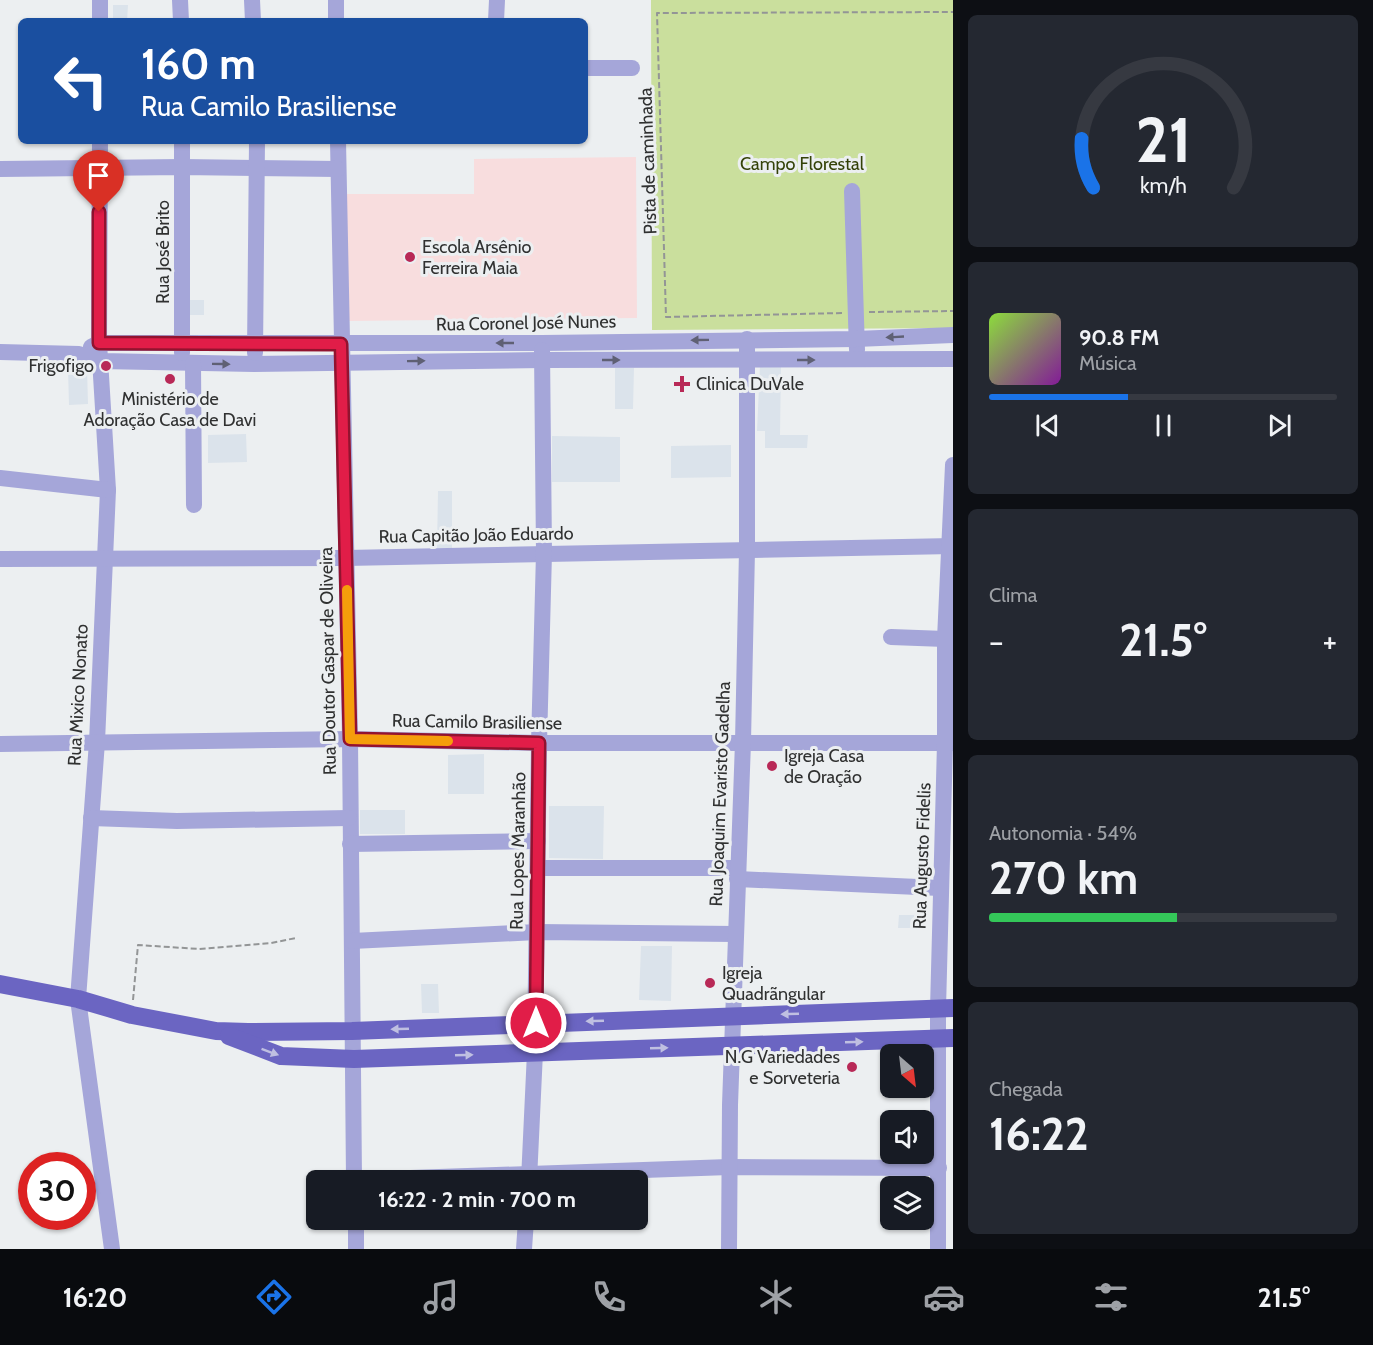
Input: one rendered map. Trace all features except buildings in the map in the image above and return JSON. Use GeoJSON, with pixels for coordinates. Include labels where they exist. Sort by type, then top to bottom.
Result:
{"type":"FeatureCollection","features":[{"type":"Feature","properties":{"kind":"main road"},"geometry":{"type":"LineString","coordinates":[[0,984],[78,999],[132,1015],[216,1031],[271,1033],[945,1008]]}},
{"type":"Feature","properties":{"kind":"main road"},"geometry":{"type":"LineString","coordinates":[[216,1031],[281,1056],[354,1059],[945,1039]]}},
{"type":"Feature","properties":{"kind":"street"},"geometry":{"type":"LineString","coordinates":[[100,0],[100,18]]}},
{"type":"Feature","properties":{"kind":"street"},"geometry":{"type":"LineString","coordinates":[[180,0],[181,18]]}},
{"type":"Feature","properties":{"kind":"street"},"geometry":{"type":"LineString","coordinates":[[252,0],[253,18]]}},
{"type":"Feature","properties":{"kind":"street"},"geometry":{"type":"LineString","coordinates":[[336,0],[336,18]]}},
{"type":"Feature","properties":{"kind":"street"},"geometry":{"type":"LineString","coordinates":[[496,18],[497,0]]}},
{"type":"Feature","properties":{"kind":"street"},"geometry":{"type":"LineString","coordinates":[[588,68],[632,68]]}},
{"type":"Feature","properties":{"kind":"street","name":"Rua Mixico Nonato"},"geometry":{"type":"LineString","coordinates":[[100,144],[99,343],[108,490],[103,560],[97,742],[78,999],[112,1249]]}},
{"type":"Feature","properties":{"kind":"street","name":"Rua José Brito"},"geometry":{"type":"LineString","coordinates":[[182,144],[182,344],[187,363],[194,505]]}},
{"type":"Feature","properties":{"kind":"street"},"geometry":{"type":"LineString","coordinates":[[254,364],[257,144]]}},
{"type":"Feature","properties":{"kind":"street","name":"Rua Doutor Gaspar de Oliveira"},"geometry":{"type":"LineString","coordinates":[[338,144],[350,739],[354,1170]]}},
{"type":"Feature","properties":{"kind":"street"},"geometry":{"type":"LineString","coordinates":[[0,169],[182,167],[338,169]]}},
{"type":"Feature","properties":{"kind":"street"},"geometry":{"type":"LineString","coordinates":[[852,191],[857,360]]}},
{"type":"Feature","properties":{"kind":"street","name":"Rua Coronel José Nunes"},"geometry":{"type":"LineString","coordinates":[[79,354],[100,361],[254,364],[342,362],[747,339],[856,339],[953,335]]}},
{"type":"Feature","properties":{"kind":"street","name":"Rua Joaquim Evaristo Gadelha"},"geometry":{"type":"LineString","coordinates":[[729,1249],[729,1167],[747,549],[747,339]]}},
{"type":"Feature","properties":{"kind":"street"},"geometry":{"type":"LineString","coordinates":[[0,352],[79,354],[99,343]]}},
{"type":"Feature","properties":{"kind":"street","name":"Rua Coronel José Nunes"},"geometry":{"type":"LineString","coordinates":[[99,343],[341,344],[748,360],[953,359]]}},
{"type":"Feature","properties":{"kind":"street","name":"Rua Lopes Maranhão"},"geometry":{"type":"LineString","coordinates":[[529,1170],[536,1023],[544,553],[542,351]]}},
{"type":"Feature","properties":{"kind":"street","name":"Rua Augusto Fidelis"},"geometry":{"type":"LineString","coordinates":[[938,1249],[939,1168],[946,1150],[945,1008],[940,888],[949,743],[945,639],[953,465]]}},
{"type":"Feature","properties":{"kind":"street"},"geometry":{"type":"LineString","coordinates":[[0,478],[108,490]]}},
{"type":"Feature","properties":{"kind":"street","name":"Rua Capitão João Eduardo"},"geometry":{"type":"LineString","coordinates":[[0,559],[346,558],[951,546]]}},
{"type":"Feature","properties":{"kind":"street"},"geometry":{"type":"LineString","coordinates":[[891,637],[945,639]]}},
{"type":"Feature","properties":{"kind":"street","name":"Rua Camilo Brasiliense"},"geometry":{"type":"LineString","coordinates":[[0,744],[350,739],[539,743],[949,743]]}},
{"type":"Feature","properties":{"kind":"street"},"geometry":{"type":"LineString","coordinates":[[91,818],[177,821],[349,818]]}},
{"type":"Feature","properties":{"kind":"street"},"geometry":{"type":"LineString","coordinates":[[350,844],[538,841]]}},
{"type":"Feature","properties":{"kind":"street"},"geometry":{"type":"LineString","coordinates":[[539,868],[737,874],[940,888]]}},
{"type":"Feature","properties":{"kind":"street"},"geometry":{"type":"LineString","coordinates":[[352,941],[537,932],[735,934]]}},
{"type":"Feature","properties":{"kind":"street"},"geometry":{"type":"LineString","coordinates":[[648,1171],[729,1167],[939,1168]]}},
{"type":"Feature","properties":{"kind":"street"},"geometry":{"type":"LineString","coordinates":[[356,1230],[356,1249]]}},
{"type":"Feature","properties":{"kind":"street"},"geometry":{"type":"LineString","coordinates":[[524,1249],[525,1230]]}},
{"type":"Feature","properties":{"kind":"path","name":"Pista de caminhada"},"geometry":{"type":"LineString","coordinates":[[953,12],[657,13],[666,317],[953,311]]}},
{"type":"Feature","properties":{"kind":"path"},"geometry":{"type":"LineString","coordinates":[[132,1015],[138,945],[200,950],[271,943],[296,938]]}},
{"type":"Feature","properties":{"kind":"shaded area"},"geometry":{"type":"Polygon","coordinates":[[[113,5],[128,5],[127,18],[113,18],[113,5]]]}},
{"type":"Feature","properties":{"kind":"shaded area"},"geometry":{"type":"Polygon","coordinates":[[[636,157],[637,318],[346,321],[347,194],[474,194],[474,159],[636,157]]]}},
{"type":"Feature","properties":{"kind":"shaded area"},"geometry":{"type":"Polygon","coordinates":[[[189,300],[204,300],[204,315],[188,315],[189,300]]]}},
{"type":"Feature","properties":{"kind":"shaded area"},"geometry":{"type":"Polygon","coordinates":[[[781,364],[780,435],[808,435],[807,448],[765,448],[765,431],[757,431],[760,365],[781,364]]]}},
{"type":"Feature","properties":{"kind":"shaded area"},"geometry":{"type":"Polygon","coordinates":[[[87,368],[88,404],[69,405],[68,369],[87,368]]]}},
{"type":"Feature","properties":{"kind":"shaded area"},"geometry":{"type":"Polygon","coordinates":[[[615,368],[634,368],[633,409],[615,409],[615,368]]]}},
{"type":"Feature","properties":{"kind":"shaded area"},"geometry":{"type":"Polygon","coordinates":[[[246,434],[247,462],[208,463],[208,435],[246,434]]]}},
{"type":"Feature","properties":{"kind":"shaded area"},"geometry":{"type":"Polygon","coordinates":[[[552,436],[620,437],[620,482],[552,482],[552,436]]]}},
{"type":"Feature","properties":{"kind":"shaded area"},"geometry":{"type":"Polygon","coordinates":[[[731,445],[731,477],[671,478],[671,446],[731,445]]]}},
{"type":"Feature","properties":{"kind":"shaded area"},"geometry":{"type":"Polygon","coordinates":[[[438,491],[452,491],[452,548],[437,548],[438,491]]]}},
{"type":"Feature","properties":{"kind":"shaded area"},"geometry":{"type":"Polygon","coordinates":[[[484,754],[484,794],[448,794],[448,755],[484,754]]]}},
{"type":"Feature","properties":{"kind":"shaded area"},"geometry":{"type":"Polygon","coordinates":[[[549,806],[604,806],[603,859],[549,858],[549,806]]]}},
{"type":"Feature","properties":{"kind":"shaded area"},"geometry":{"type":"Polygon","coordinates":[[[360,810],[405,810],[405,834],[360,834],[360,810]]]}},
{"type":"Feature","properties":{"kind":"shaded area"},"geometry":{"type":"Polygon","coordinates":[[[899,915],[921,915],[921,928],[898,928],[899,915]]]}},
{"type":"Feature","properties":{"kind":"shaded area"},"geometry":{"type":"Polygon","coordinates":[[[641,946],[672,946],[671,1001],[639,1000],[641,946]]]}},
{"type":"Feature","properties":{"kind":"shaded area"},"geometry":{"type":"Polygon","coordinates":[[[421,984],[438,984],[439,1013],[422,1013],[421,984]]]}},
{"type":"Feature","properties":{"kind":"green space","name":"Campo Florestal"},"geometry":{"type":"Polygon","coordinates":[[[651,0],[953,0],[953,328],[652,330],[651,0]]]}},
{"type":"Feature","properties":{"kind":"slow traffic"},"geometry":{"type":"LineString","coordinates":[[347,590],[350,739],[448,741]]}},
{"type":"Feature","properties":{"kind":"place","name":"Escola Arsênio Ferreira Maia"},"geometry":{"type":"Point","coordinates":[410,257]}},
{"type":"Feature","properties":{"kind":"place","name":"Frigofigo"},"geometry":{"type":"Point","coordinates":[106,366]}},
{"type":"Feature","properties":{"kind":"place","name":"Ministério de Adoração Casa de Davi"},"geometry":{"type":"Point","coordinates":[170,379]}},
{"type":"Feature","properties":{"kind":"place","name":"Clinica DuVale"},"geometry":{"type":"Point","coordinates":[682,384]}},
{"type":"Feature","properties":{"kind":"place","name":"Igreja Casa de Oração"},"geometry":{"type":"Point","coordinates":[772,766]}},
{"type":"Feature","properties":{"kind":"place","name":"Igreja Quadrãngular"},"geometry":{"type":"Point","coordinates":[710,983]}},
{"type":"Feature","properties":{"kind":"place","name":"N.G Variedades e Sorveteria"},"geometry":{"type":"Point","coordinates":[852,1067]}},
{"type":"Feature","properties":{"kind":"route"},"geometry":{"type":"LineString","coordinates":[[99,212],[99,343],[341,344],[350,739],[539,743],[536,1023]]}}]}
